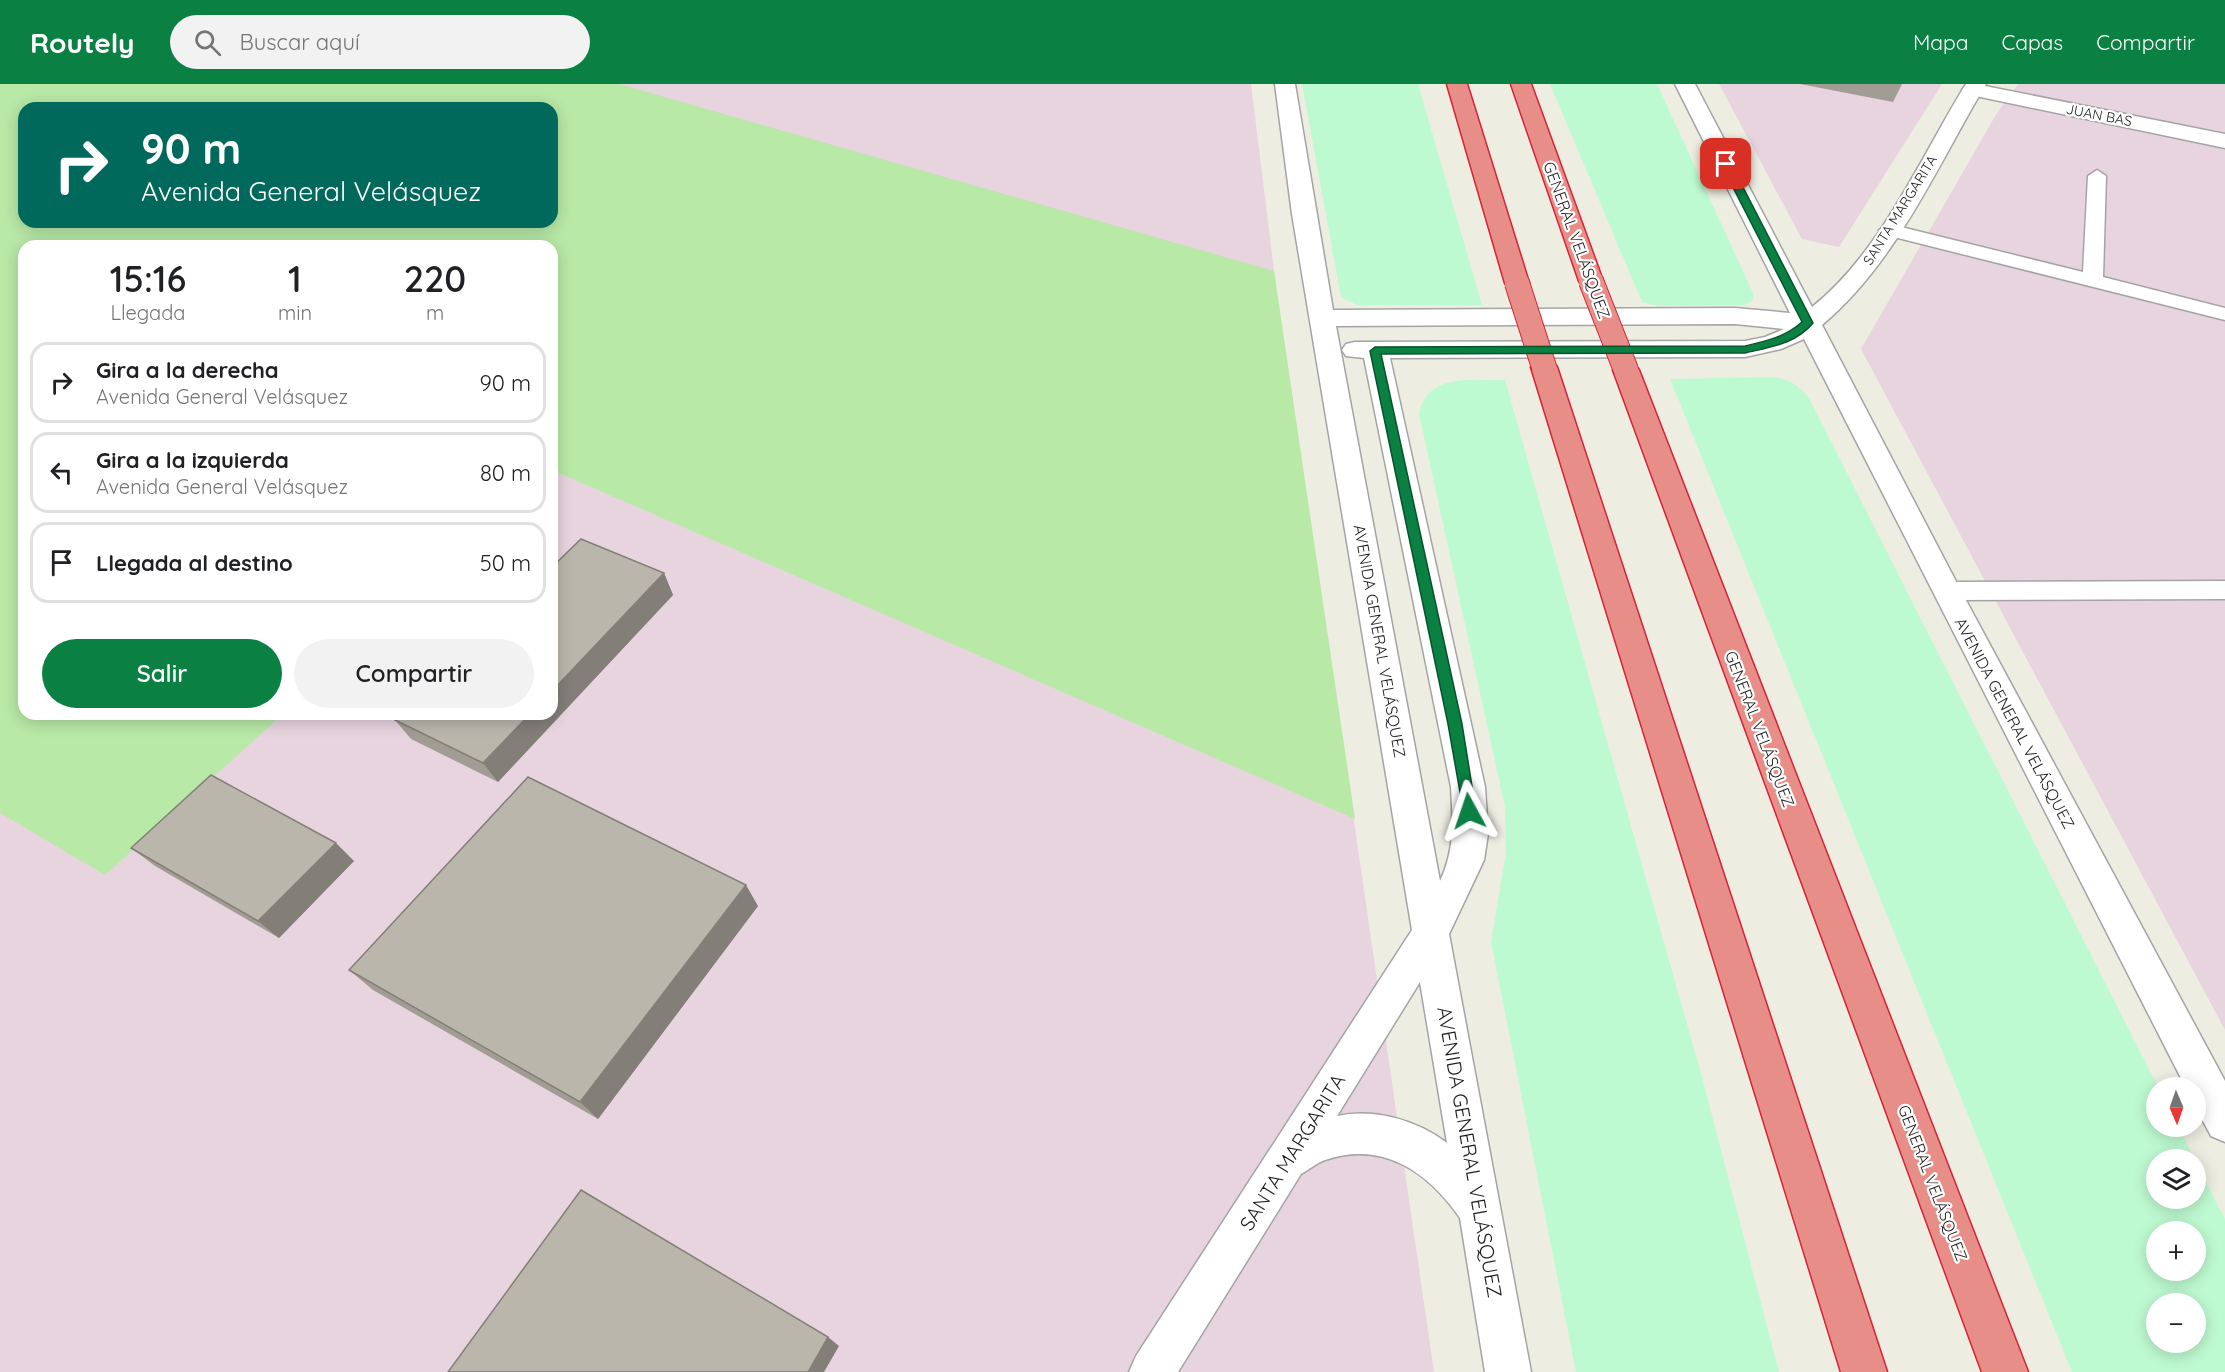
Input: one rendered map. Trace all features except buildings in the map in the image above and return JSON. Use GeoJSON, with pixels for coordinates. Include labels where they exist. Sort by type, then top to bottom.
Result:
{"type":"FeatureCollection","features":[{"type":"Feature","properties":{"kind":"highway"},"geometry":{"type":"LineString","coordinates":[[1457,84],[1517,283],[1864,1372]]}},
{"type":"Feature","properties":{"kind":"highway","name":"GENERAL VELÁSQUEZ"},"geometry":{"type":"LineString","coordinates":[[1521,84],[1591,281],[2005,1372]]}},
{"type":"Feature","properties":{"kind":"street","name":"AVENIDA GENERAL VELÁSQUEZ"},"geometry":{"type":"LineString","coordinates":[[1285,84],[1329,350],[1508,1372]]}},
{"type":"Feature","properties":{"kind":"street","name":"AVENIDA GENERAL VELÁSQUEZ"},"geometry":{"type":"LineString","coordinates":[[1685,84],[1946,591],[2225,1122]]}},
{"type":"Feature","properties":{"kind":"street","name":"SANTA MARGARITA"},"geometry":{"type":"LineString","coordinates":[[1808,323],[1854,279],[1889,230],[1975,87]]}},
{"type":"Feature","properties":{"kind":"street","name":"JUAN BAS"},"geometry":{"type":"LineString","coordinates":[[1975,87],[2225,141]]}},
{"type":"Feature","properties":{"kind":"street"},"geometry":{"type":"LineString","coordinates":[[1324,318],[1735,316],[1808,323]]}},
{"type":"Feature","properties":{"kind":"street"},"geometry":{"type":"LineString","coordinates":[[1329,350],[1745,349],[1782,340],[1808,323]]}},
{"type":"Feature","properties":{"kind":"street"},"geometry":{"type":"LineString","coordinates":[[1375,351],[1467,787],[1471,835],[1466,857],[1456,887],[1431,932]]}},
{"type":"Feature","properties":{"kind":"street","name":"SANTA MARGARITA"},"geometry":{"type":"LineString","coordinates":[[1152,1372],[1431,932]]}},
{"type":"Feature","properties":{"kind":"street"},"geometry":{"type":"LineString","coordinates":[[1287,1160],[1314,1143],[1337,1137],[1361,1134],[1390,1136],[1410,1142],[1441,1162],[1464,1186],[1480,1213]]}},
{"type":"Feature","properties":{"kind":"lane"},"geometry":{"type":"LineString","coordinates":[[2093,281],[2097,176]]}},
{"type":"Feature","properties":{"kind":"lane"},"geometry":{"type":"LineString","coordinates":[[1889,230],[2225,314]]}},
{"type":"Feature","properties":{"kind":"lane"},"geometry":{"type":"LineString","coordinates":[[1946,591],[2225,590]]}},
{"type":"Feature","properties":{"kind":"shaded area"},"geometry":{"type":"Polygon","coordinates":[[[0,84],[1251,84],[1274,271],[1434,1372],[0,1372],[0,84]]]}},
{"type":"Feature","properties":{"kind":"shaded area"},"geometry":{"type":"Polygon","coordinates":[[[1719,84],[1942,84],[1839,247],[1802,239],[1719,84]]]}},
{"type":"Feature","properties":{"kind":"shaded area"},"geometry":{"type":"Polygon","coordinates":[[[2018,84],[2225,84],[2225,1030],[1861,349],[1997,113],[2018,84]]]}},
{"type":"Feature","properties":{"kind":"green space"},"geometry":{"type":"Polygon","coordinates":[[[0,84],[619,84],[1274,271],[1355,819],[558,473],[558,240],[18,240],[18,720],[276,720],[105,875],[0,813],[0,84]]]}},
{"type":"Feature","properties":{"kind":"green space"},"geometry":{"type":"Polygon","coordinates":[[[1302,84],[1418,84],[1482,305],[1357,305],[1341,297],[1302,84]]]}},
{"type":"Feature","properties":{"kind":"green space"},"geometry":{"type":"Polygon","coordinates":[[[1550,84],[1657,84],[1753,293],[1753,300],[1745,305],[1658,306],[1642,302],[1550,84]]]}},
{"type":"Feature","properties":{"kind":"green space"},"geometry":{"type":"Polygon","coordinates":[[[1773,377],[1793,383],[1809,398],[2153,1077],[2146,1077],[2146,1137],[2183,1137],[2190,1149],[2146,1149],[2146,1209],[2206,1209],[2206,1182],[2225,1219],[2225,1372],[2072,1372],[1670,379],[1773,377]]]}},
{"type":"Feature","properties":{"kind":"green space"},"geometry":{"type":"Polygon","coordinates":[[[1465,380],[1505,380],[1702,1077],[1779,1372],[1576,1372],[1491,942],[1506,852],[1505,807],[1419,414],[1431,391],[1441,385],[1465,380]]]}},
{"type":"Feature","properties":{"kind":"route"},"geometry":{"type":"LineString","coordinates":[[1469,811],[1467,787],[1455,724],[1375,351],[1745,349],[1765,346],[1797,333],[1808,323],[1726,164]]}}]}
